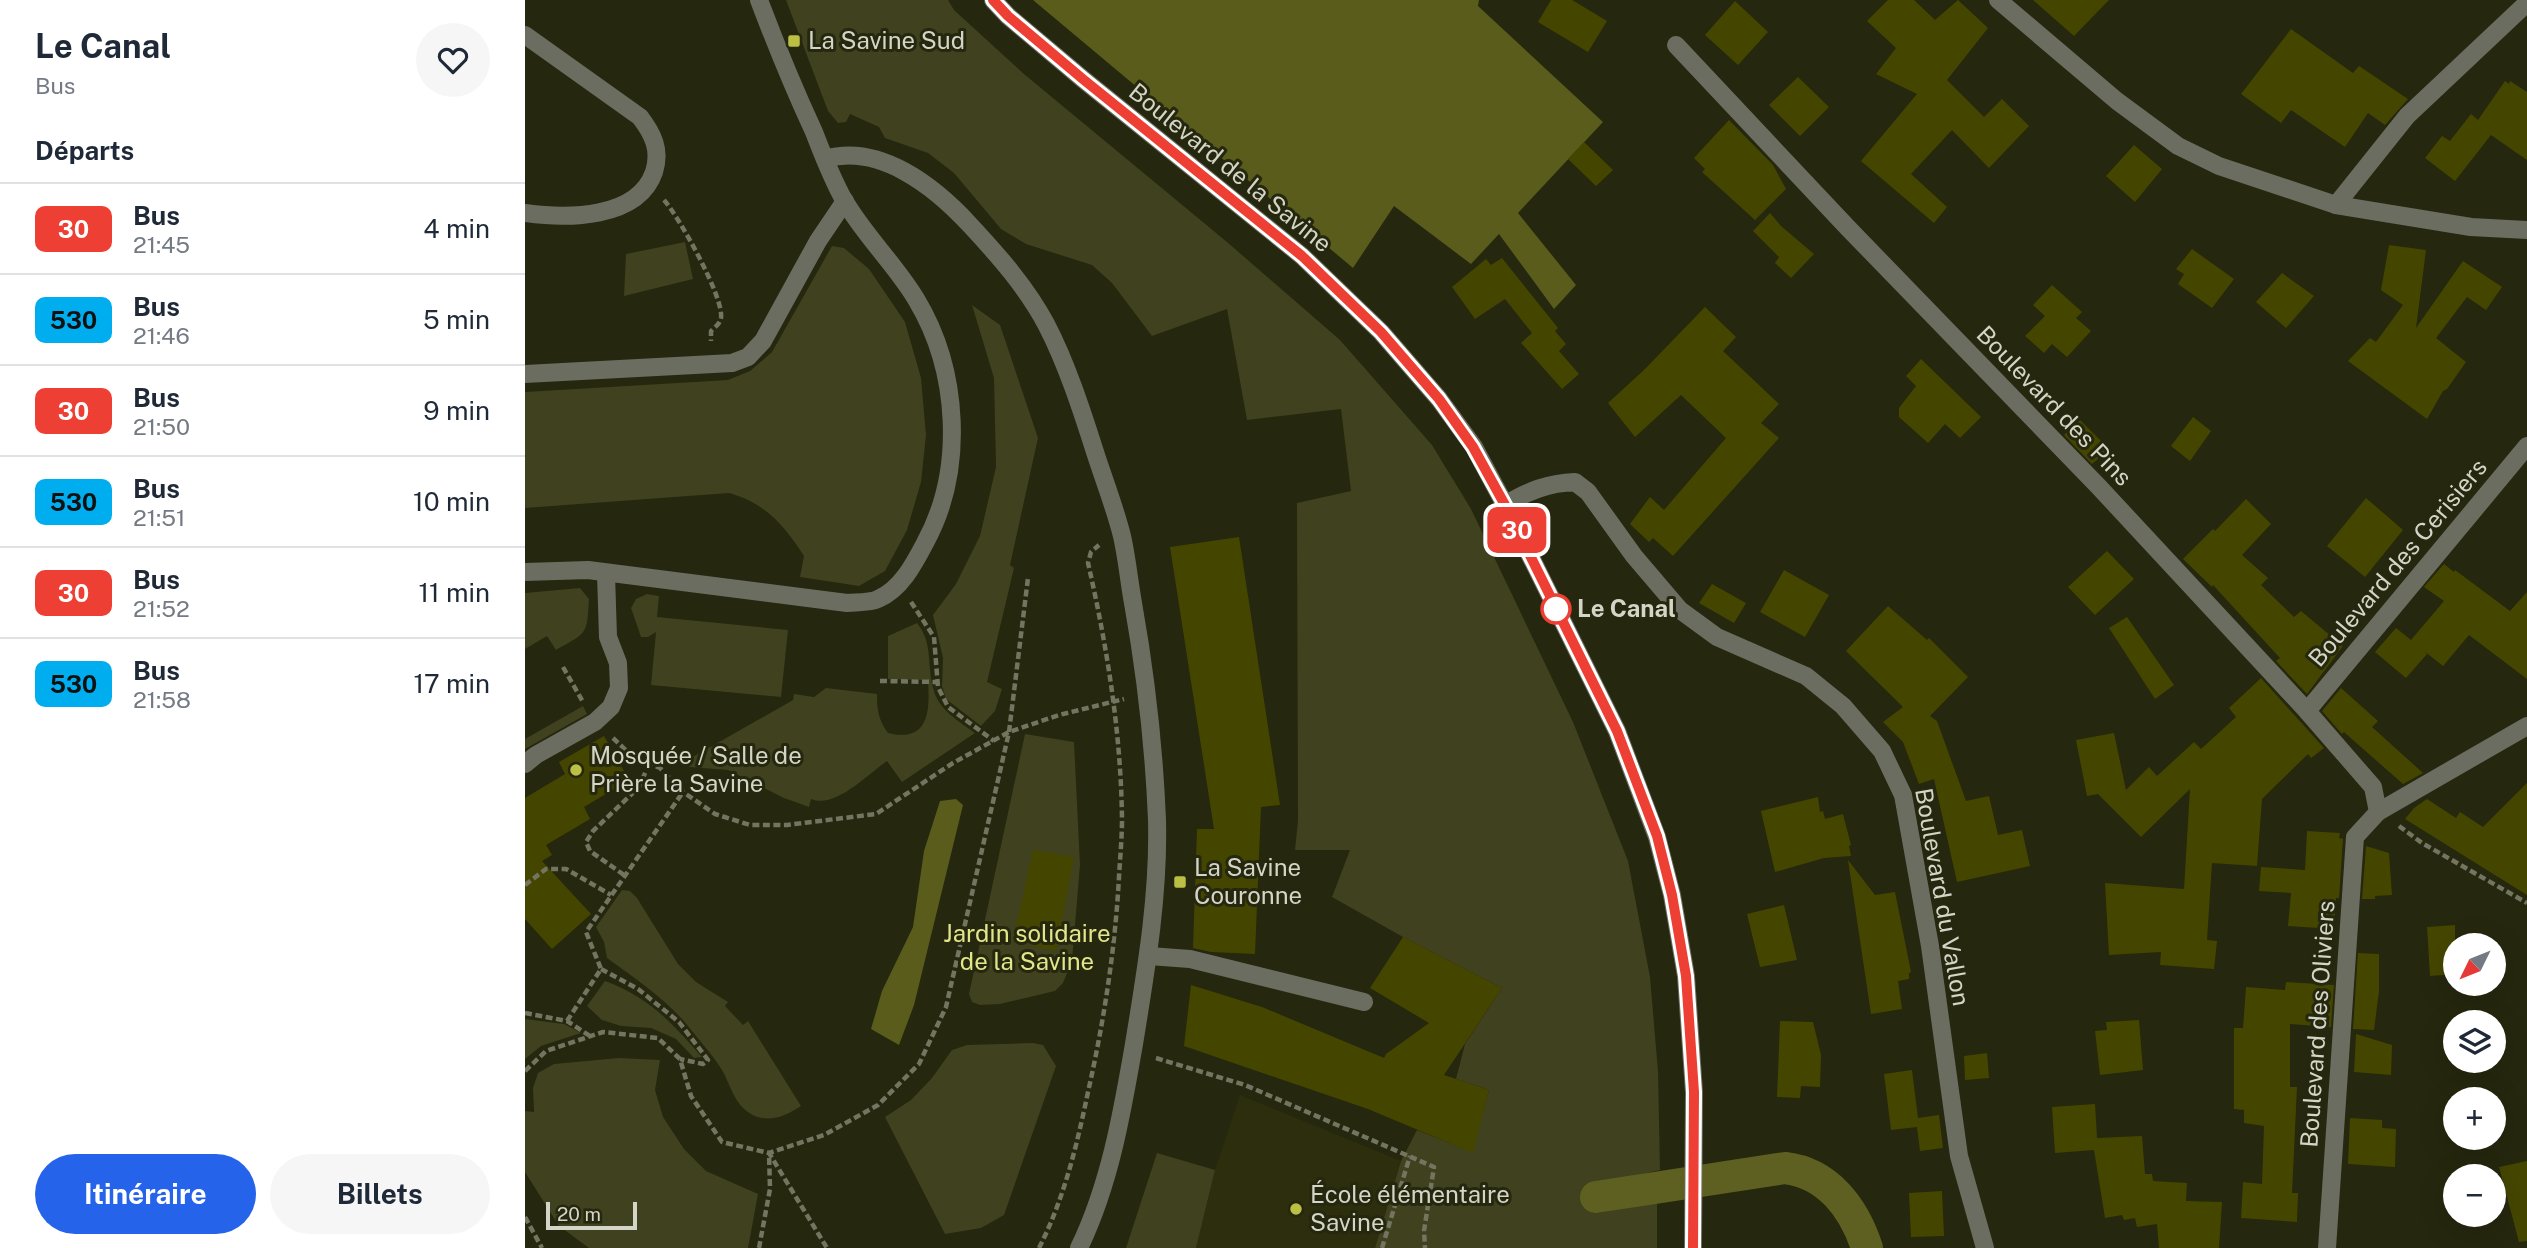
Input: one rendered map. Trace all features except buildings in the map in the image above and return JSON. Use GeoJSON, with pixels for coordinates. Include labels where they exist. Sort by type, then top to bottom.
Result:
{"type":"FeatureCollection","features":[{"type":"Feature","properties":{"kind":"street"},"geometry":{"type":"LineString","coordinates":[[525,572],[588,570],[847,603],[877,600],[899,584],[936,523],[947,481],[952,437],[949,391],[938,343],[917,300],[845,201],[777,49],[759,0]]}},
{"type":"Feature","properties":{"kind":"street","name":"Boulevard de la Savine"},"geometry":{"type":"LineString","coordinates":[[993,0],[1008,16],[1084,80],[1302,256],[1381,332],[1453,418],[1473,447],[1505,505],[1617,731],[1660,848],[1672,895],[1686,976],[1694,1092],[1693,1248]]}},
{"type":"Feature","properties":{"kind":"street"},"geometry":{"type":"LineString","coordinates":[[1998,0],[2117,101],[2178,146],[2219,166],[2336,205],[2471,227],[2527,230]]}},
{"type":"Feature","properties":{"kind":"street"},"geometry":{"type":"LineString","coordinates":[[2336,205],[2407,116],[2527,3]]}},
{"type":"Feature","properties":{"kind":"street"},"geometry":{"type":"LineString","coordinates":[[525,35],[639,117],[652,134],[657,150],[656,167],[650,183],[639,196],[624,206],[597,214],[525,213]]}},
{"type":"Feature","properties":{"kind":"street","name":"Boulevard des Pins"},"geometry":{"type":"LineString","coordinates":[[1676,45],[1848,228],[2099,487],[2307,711],[2373,787],[2378,812]]}},
{"type":"Feature","properties":{"kind":"street"},"geometry":{"type":"LineString","coordinates":[[825,159],[841,154],[864,156],[891,165],[920,181],[948,201],[999,256],[1046,324],[1083,412],[1122,536],[1149,692],[1157,822],[1149,956],[1121,1120],[1090,1226],[1079,1248]]}},
{"type":"Feature","properties":{"kind":"street"},"geometry":{"type":"LineString","coordinates":[[525,374],[711,365],[731,363],[748,356],[763,341],[818,241],[845,201]]}},
{"type":"Feature","properties":{"kind":"street","name":"Boulevard des Cerisiers"},"geometry":{"type":"LineString","coordinates":[[2307,711],[2527,446]]}},
{"type":"Feature","properties":{"kind":"street","name":"Boulevard du Vallon"},"geometry":{"type":"LineString","coordinates":[[1505,505],[1532,489],[1576,482],[1588,492],[1634,556],[1680,610],[1717,637],[1806,676],[1843,706],[1882,751],[1903,795],[1930,946],[1959,1156],[1985,1248]]}},
{"type":"Feature","properties":{"kind":"street"},"geometry":{"type":"LineString","coordinates":[[525,764],[595,722],[611,707],[619,688],[618,663],[608,637],[606,574]]}},
{"type":"Feature","properties":{"kind":"street","name":"Boulevard des Oliviers"},"geometry":{"type":"LineString","coordinates":[[2327,1248],[2355,837],[2378,812],[2527,726]]}},
{"type":"Feature","properties":{"kind":"street"},"geometry":{"type":"LineString","coordinates":[[1149,956],[1190,959],[1364,1002]]}},
{"type":"Feature","properties":{"kind":"path"},"geometry":{"type":"LineString","coordinates":[[650,183],[674,211],[714,290],[721,314],[720,321],[711,331],[711,365]]}},
{"type":"Feature","properties":{"kind":"path"},"geometry":{"type":"LineString","coordinates":[[1039,1248],[1074,1156],[1111,977],[1122,820],[1103,628],[1089,563],[1091,552],[1100,544],[1122,536]]}},
{"type":"Feature","properties":{"kind":"path"},"geometry":{"type":"LineString","coordinates":[[525,1071],[546,1051],[603,1032],[658,1038],[680,1059],[691,1096],[722,1142],[769,1153],[824,1136],[878,1105],[919,1064],[946,1007],[1009,732],[1028,579]]}},
{"type":"Feature","properties":{"kind":"path"},"geometry":{"type":"LineString","coordinates":[[899,584],[934,637],[938,682],[948,707],[993,741]]}},
{"type":"Feature","properties":{"kind":"path"},"geometry":{"type":"LineString","coordinates":[[562,667],[583,702]]}},
{"type":"Feature","properties":{"kind":"path"},"geometry":{"type":"LineString","coordinates":[[880,681],[938,682]]}},
{"type":"Feature","properties":{"kind":"path"},"geometry":{"type":"LineString","coordinates":[[595,722],[634,758],[660,768],[683,792],[715,814],[750,825],[799,824],[876,814],[953,763],[1009,732],[1059,715],[1149,692]]}},
{"type":"Feature","properties":{"kind":"path"},"geometry":{"type":"LineString","coordinates":[[624,875],[590,851],[586,842],[593,831],[639,788],[649,764]]}},
{"type":"Feature","properties":{"kind":"path"},"geometry":{"type":"LineString","coordinates":[[680,1059],[702,1064],[708,1060],[679,1022],[638,989],[601,969],[586,932],[683,792]]}},
{"type":"Feature","properties":{"kind":"path"},"geometry":{"type":"LineString","coordinates":[[2378,812],[2422,843],[2527,903]]}},
{"type":"Feature","properties":{"kind":"path"},"geometry":{"type":"LineString","coordinates":[[525,886],[546,869],[566,869],[611,895]]}},
{"type":"Feature","properties":{"kind":"path"},"geometry":{"type":"LineString","coordinates":[[567,1021],[601,969]]}},
{"type":"Feature","properties":{"kind":"path"},"geometry":{"type":"LineString","coordinates":[[525,1013],[567,1021],[590,1036]]}},
{"type":"Feature","properties":{"kind":"path"},"geometry":{"type":"LineString","coordinates":[[1156,1058],[1245,1085],[1434,1167],[1424,1231],[1425,1248]]}},
{"type":"Feature","properties":{"kind":"path"},"geometry":{"type":"LineString","coordinates":[[759,1248],[769,1189],[769,1153]]}},
{"type":"Feature","properties":{"kind":"path"},"geometry":{"type":"LineString","coordinates":[[769,1153],[827,1248]]}},
{"type":"Feature","properties":{"kind":"path"},"geometry":{"type":"LineString","coordinates":[[1382,1248],[1410,1156]]}},
{"type":"Feature","properties":{"kind":"path"},"geometry":{"type":"LineString","coordinates":[[525,1217],[542,1248]]}},
{"type":"Feature","properties":{"kind":"shaded area"},"geometry":{"type":"Polygon","coordinates":[[[1033,0],[1479,0],[1478,6],[1603,122],[1518,213],[1576,285],[1554,309],[1499,234],[1471,264],[1394,206],[1353,268],[1033,0]]]}},
{"type":"Feature","properties":{"kind":"shaded area"},"geometry":{"type":"Polygon","coordinates":[[[956,799],[963,805],[914,1005],[899,1045],[871,1029],[882,991],[913,927],[924,851],[940,801],[956,799]]]}},
{"type":"Feature","properties":{"kind":"shaded area","name":"École élémentaire Savine"},"geometry":{"type":"Polygon","coordinates":[[[1240,1095],[1401,1161],[1375,1248],[1196,1248],[1215,1170],[1240,1095]]]}},
{"type":"Feature","properties":{"kind":"green space"},"geometry":{"type":"Polygon","coordinates":[[[786,0],[948,0],[954,10],[1024,74],[1227,242],[1340,340],[1432,445],[1471,509],[1573,722],[1628,861],[1650,977],[1658,1071],[1660,1170],[1594,1185],[1598,1213],[1657,1202],[1657,1248],[1375,1248],[1401,1161],[1417,1130],[1472,1152],[1489,1090],[1456,1079],[1465,1044],[1502,988],[1332,897],[1350,850],[1295,850],[1298,821],[1297,503],[1351,491],[1341,409],[1247,420],[1227,309],[1152,336],[1112,283],[1092,265],[1026,244],[1001,229],[954,173],[928,153],[885,138],[879,127],[850,114],[846,122],[838,123],[828,111],[786,0]]]}},
{"type":"Feature","properties":{"kind":"green space"},"geometry":{"type":"Polygon","coordinates":[[[685,242],[693,279],[624,296],[626,254],[685,242]]]}},
{"type":"Feature","properties":{"kind":"green space"},"geometry":{"type":"Polygon","coordinates":[[[832,246],[844,248],[869,269],[905,322],[921,378],[926,435],[921,482],[907,530],[885,571],[859,586],[800,577],[804,556],[789,534],[763,509],[729,493],[525,508],[525,392],[728,380],[750,371],[772,352],[832,246]]]}},
{"type":"Feature","properties":{"kind":"green space"},"geometry":{"type":"Polygon","coordinates":[[[972,305],[1000,325],[1038,438],[1010,565],[1014,568],[987,682],[1002,689],[995,711],[981,726],[946,699],[942,686],[943,658],[933,615],[956,584],[980,536],[996,467],[994,378],[972,305]]]}},
{"type":"Feature","properties":{"kind":"green space"},"geometry":{"type":"Polygon","coordinates":[[[580,588],[589,599],[586,627],[580,636],[556,650],[547,636],[525,649],[525,593],[580,588]]]}},
{"type":"Feature","properties":{"kind":"green space"},"geometry":{"type":"Polygon","coordinates":[[[647,594],[659,596],[657,617],[788,630],[781,697],[651,685],[656,632],[648,637],[641,637],[631,608],[636,599],[647,594]]]}},
{"type":"Feature","properties":{"kind":"green space"},"geometry":{"type":"Polygon","coordinates":[[[917,623],[926,639],[932,682],[940,704],[975,733],[902,782],[887,761],[840,795],[820,801],[811,799],[809,807],[784,798],[728,770],[689,767],[691,758],[793,700],[794,694],[814,697],[826,688],[877,694],[879,714],[888,733],[902,735],[919,729],[927,713],[928,680],[888,679],[888,636],[917,623]]]}},
{"type":"Feature","properties":{"kind":"green space"},"geometry":{"type":"Polygon","coordinates":[[[583,706],[587,714],[525,749],[525,739],[583,706]]]}},
{"type":"Feature","properties":{"kind":"green space","name":"Jardin solidaire de la Savine"},"geometry":{"type":"Polygon","coordinates":[[[1025,734],[1074,742],[1080,865],[1072,961],[1063,983],[1055,991],[1000,1004],[980,1005],[972,1002],[969,994],[1025,734]]]}},
{"type":"Feature","properties":{"kind":"green space"},"geometry":{"type":"Polygon","coordinates":[[[622,890],[630,891],[637,898],[678,964],[696,982],[728,1002],[725,1006],[743,1025],[748,1021],[801,1106],[783,1116],[770,1119],[757,1117],[745,1110],[718,1064],[682,1019],[656,995],[607,958],[604,942],[596,927],[622,890]]]}},
{"type":"Feature","properties":{"kind":"green space"},"geometry":{"type":"Polygon","coordinates":[[[605,981],[635,995],[659,1012],[702,1057],[694,1058],[676,1039],[651,1028],[621,1026],[602,1020],[587,1006],[605,981]]]}},
{"type":"Feature","properties":{"kind":"green space"},"geometry":{"type":"Polygon","coordinates":[[[525,1019],[564,1024],[581,1033],[541,1046],[525,1059],[525,1019]]]}},
{"type":"Feature","properties":{"kind":"green space","name":"Jardin solidaire de la Savine"},"geometry":{"type":"Polygon","coordinates":[[[967,1045],[1043,1045],[1056,1066],[1004,1215],[981,1228],[945,1234],[885,1117],[911,1100],[932,1078],[952,1050],[967,1045]]]}},
{"type":"Feature","properties":{"kind":"green space"},"geometry":{"type":"Polygon","coordinates":[[[619,1058],[660,1060],[655,1090],[663,1117],[684,1149],[706,1171],[758,1194],[748,1248],[589,1248],[559,1226],[525,1172],[525,1111],[534,1112],[533,1088],[538,1073],[554,1064],[619,1058]]]}},
{"type":"Feature","properties":{"kind":"green space"},"geometry":{"type":"Polygon","coordinates":[[[1157,1153],[1215,1170],[1196,1248],[1126,1248],[1157,1153]]]}},
{"type":"Feature","properties":{"kind":"waterway"},"geometry":{"type":"LineString","coordinates":[[1596,1197],[1785,1168],[1814,1177],[1837,1195],[1855,1219],[1867,1248]]}},
{"type":"Feature","properties":{"kind":"bus line","name":"30"},"geometry":{"type":"LineString","coordinates":[[993,0],[1008,16],[1084,80],[1302,256],[1381,332],[1439,399],[1473,447],[1505,505],[1617,731],[1657,836],[1672,895],[1686,976],[1694,1092],[1693,1248]]}},
{"type":"Feature","properties":{"kind":"place","name":"La Savine Sud"},"geometry":{"type":"Point","coordinates":[794,41]}},
{"type":"Feature","properties":{"kind":"place","name":"Le Canal"},"geometry":{"type":"Point","coordinates":[1556,609]}},
{"type":"Feature","properties":{"kind":"place","name":"Mosquée / Salle de Prière la Savine"},"geometry":{"type":"Point","coordinates":[576,770]}},
{"type":"Feature","properties":{"kind":"place","name":"La Savine Couronne"},"geometry":{"type":"Point","coordinates":[1180,882]}},
{"type":"Feature","properties":{"kind":"place","name":"École élémentaire Savine"},"geometry":{"type":"Point","coordinates":[1296,1209]}}]}
